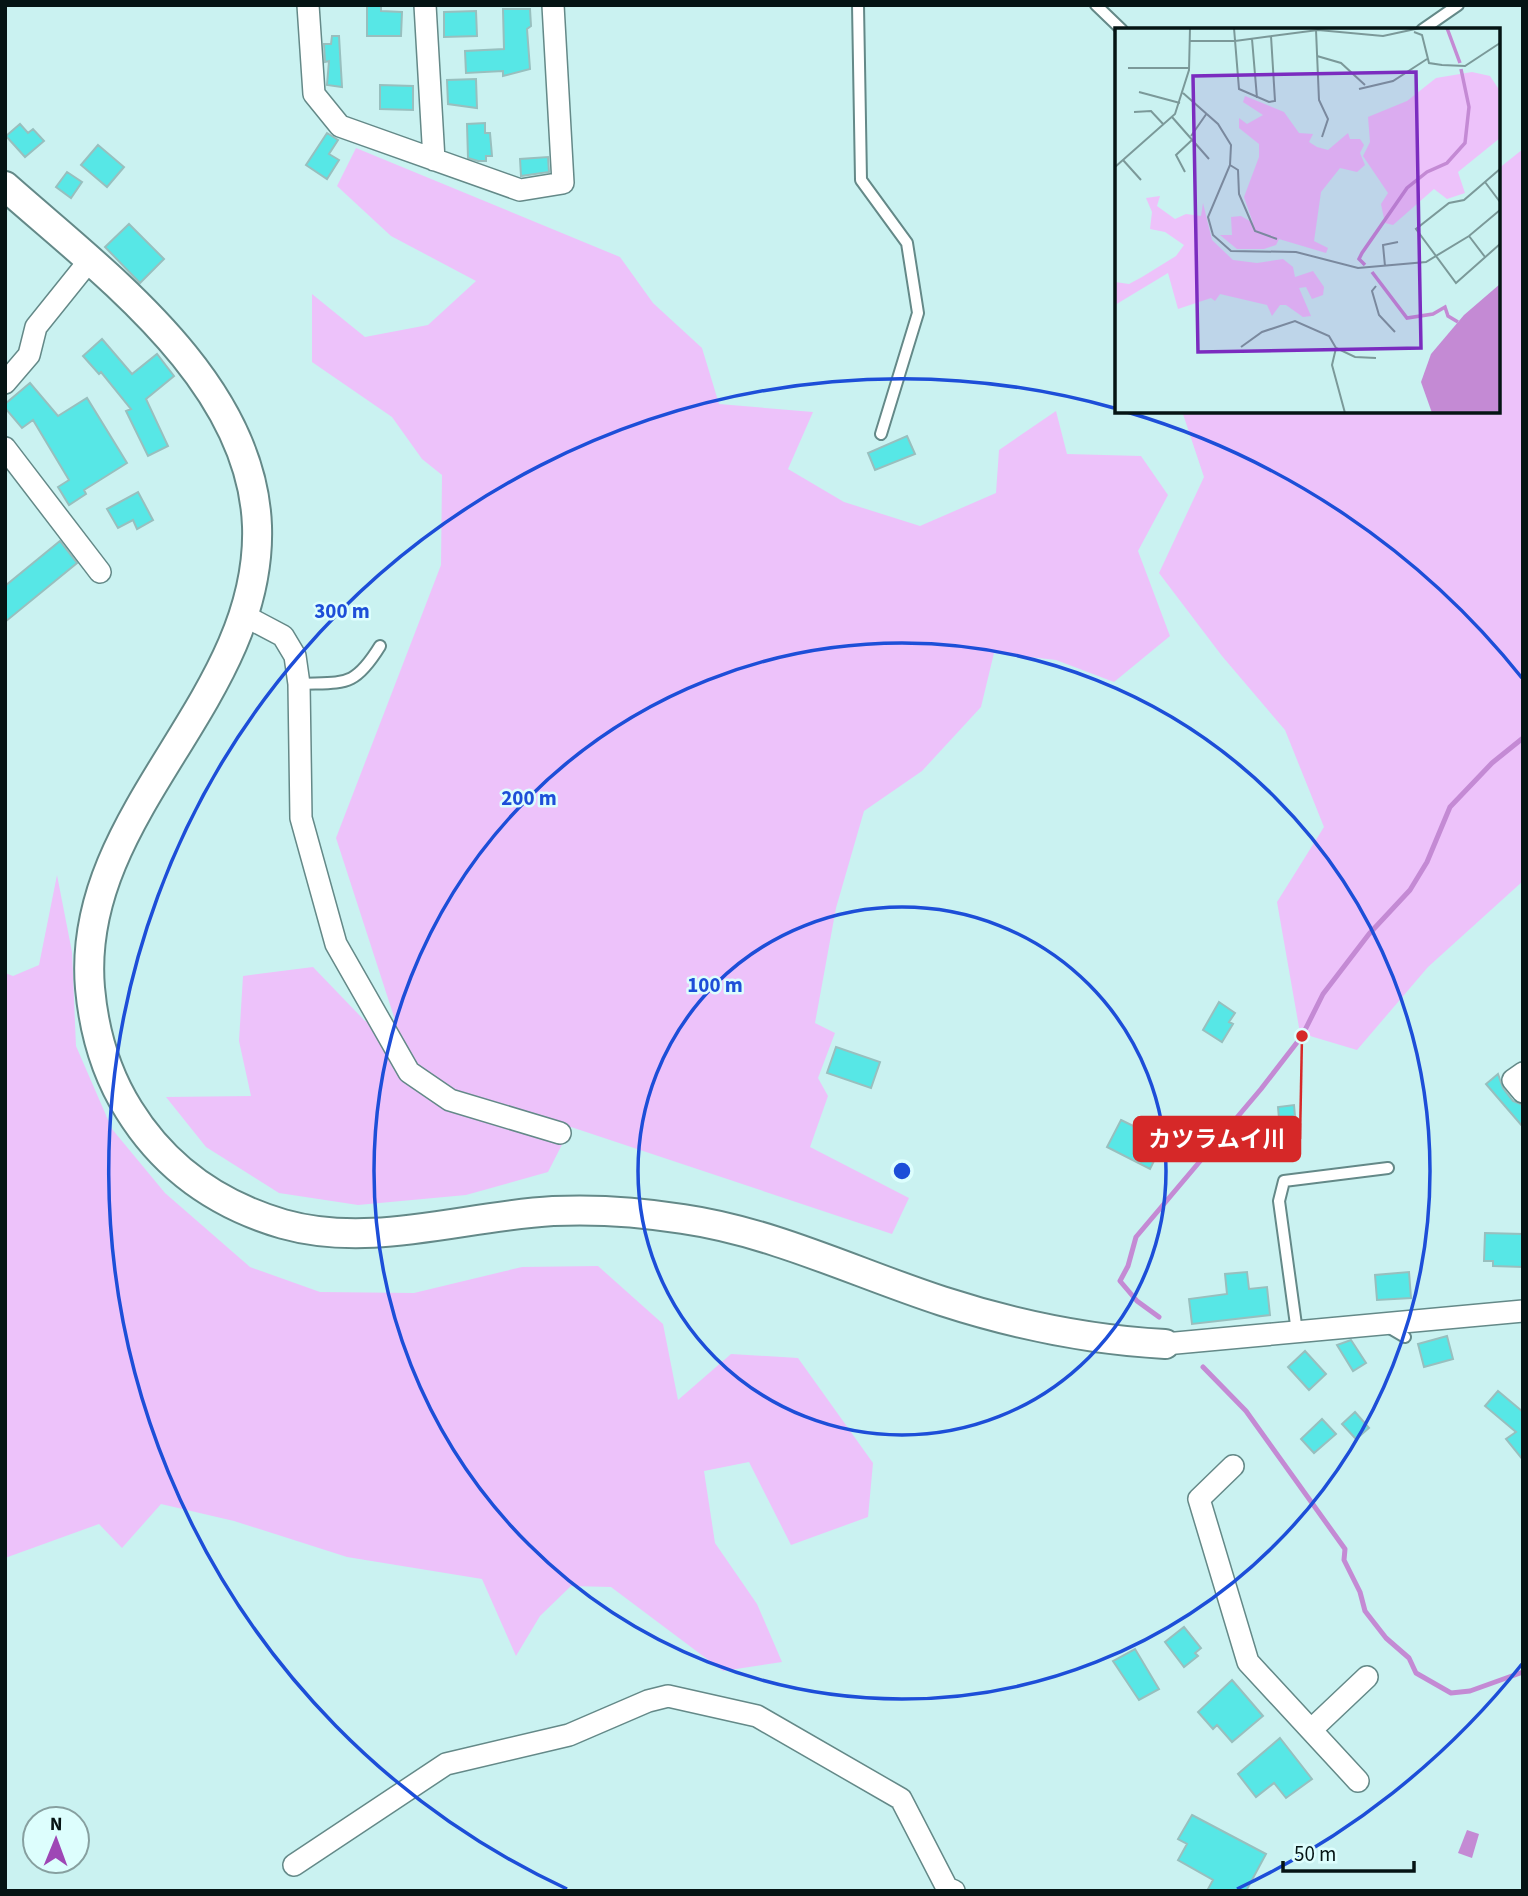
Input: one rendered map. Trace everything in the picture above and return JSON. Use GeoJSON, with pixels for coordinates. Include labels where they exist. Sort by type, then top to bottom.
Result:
{"type":"FeatureCollection","features":[{"type":"Feature","properties":{"kind":"street"},"geometry":{"type":"LineString","coordinates":[[308,5],[314,94],[340,126],[520,190],[563,183],[553,5]]}},
{"type":"Feature","properties":{"kind":"street"},"geometry":{"type":"LineString","coordinates":[[425,5],[435,160]]}},
{"type":"Feature","properties":{"kind":"street"},"geometry":{"type":"LineString","coordinates":[[5,186],[166,334],[202,378],[232,426],[250,481],[257,526],[245,616],[221,672],[128,828],[101,885],[90,930],[89,971],[93,1020],[103,1059],[119,1095],[142,1131],[203,1190],[238,1208],[288,1225],[331,1232],[378,1233],[552,1211],[639,1213],[689,1219],[816,1255],[940,1300],[1007,1320],[1056,1333],[1111,1342],[1165,1344],[1523,1311]]}},
{"type":"Feature","properties":{"kind":"street"},"geometry":{"type":"LineString","coordinates":[[5,383],[29,355],[36,327],[89,261]]}},
{"type":"Feature","properties":{"kind":"street"},"geometry":{"type":"LineString","coordinates":[[5,448],[100,572]]}},
{"type":"Feature","properties":{"kind":"street"},"geometry":{"type":"LineString","coordinates":[[245,616],[284,636],[295,656],[299,684],[301,818],[336,944],[409,1072],[450,1100],[560,1133]]}},
{"type":"Feature","properties":{"kind":"street"},"geometry":{"type":"LineString","coordinates":[[1523,1073],[1513,1080],[1523,1091]]}},
{"type":"Feature","properties":{"kind":"street"},"geometry":{"type":"LineString","coordinates":[[1233,1466],[1199,1499],[1248,1662],[1358,1781]]}},
{"type":"Feature","properties":{"kind":"street"},"geometry":{"type":"LineString","coordinates":[[1311,1730],[1367,1677]]}},
{"type":"Feature","properties":{"kind":"street"},"geometry":{"type":"LineString","coordinates":[[294,1865],[446,1765],[569,1735],[648,1700],[668,1696],[757,1716],[901,1799],[949,1890]]}},
{"type":"Feature","properties":{"kind":"lane"},"geometry":{"type":"LineString","coordinates":[[858,5],[861,180],[906,243],[918,313],[881,434]]}},
{"type":"Feature","properties":{"kind":"lane"},"geometry":{"type":"LineString","coordinates":[[1096,5],[1120,28]]}},
{"type":"Feature","properties":{"kind":"lane"},"geometry":{"type":"LineString","coordinates":[[1425,28],[1458,5]]}},
{"type":"Feature","properties":{"kind":"lane"},"geometry":{"type":"LineString","coordinates":[[299,684],[341,682],[364,672],[380,646]]}},
{"type":"Feature","properties":{"kind":"lane"},"geometry":{"type":"LineString","coordinates":[[1297,1332],[1279,1201],[1284,1181],[1388,1168]]}},
{"type":"Feature","properties":{"kind":"lane"},"geometry":{"type":"LineString","coordinates":[[1382,1324],[1405,1337]]}},
{"type":"Feature","properties":{"kind":"shaded area"},"geometry":{"type":"Polygon","coordinates":[[[356,148],[620,257],[653,303],[702,348],[719,404],[813,412],[788,469],[844,502],[920,526],[996,493],[999,450],[1056,411],[1067,454],[1141,456],[1168,495],[1138,551],[1170,636],[1114,682],[1056,660],[994,653],[981,707],[922,771],[864,811],[836,908],[815,1023],[835,1033],[818,1078],[828,1096],[810,1147],[909,1198],[892,1234],[571,1127],[548,1172],[466,1195],[358,1205],[279,1193],[206,1147],[166,1097],[251,1096],[239,1041],[243,976],[313,967],[365,1021],[395,1020],[336,838],[441,565],[442,475],[422,459],[392,417],[312,362],[312,294],[365,337],[428,325],[476,281],[391,236],[337,186],[356,148]]]}},
{"type":"Feature","properties":{"kind":"shaded area"},"geometry":{"type":"Polygon","coordinates":[[[1523,149],[1523,881],[1428,967],[1357,1050],[1300,1033],[1277,902],[1324,827],[1285,730],[1222,656],[1159,573],[1204,477],[1183,413],[1500,413],[1500,167],[1523,149]]]}},
{"type":"Feature","properties":{"kind":"shaded area"},"geometry":{"type":"Polygon","coordinates":[[[57,875],[72,952],[76,1046],[112,1129],[165,1193],[250,1267],[320,1292],[414,1293],[522,1267],[598,1266],[663,1324],[678,1400],[731,1354],[798,1358],[873,1463],[868,1517],[791,1545],[749,1462],[704,1471],[715,1543],[757,1604],[782,1662],[723,1671],[611,1587],[571,1586],[540,1616],[516,1656],[482,1579],[347,1557],[234,1521],[161,1504],[122,1548],[99,1524],[5,1558],[5,973],[13,976],[39,965],[57,875]]]}},
{"type":"Feature","properties":{"kind":"shaded area"},"geometry":{"type":"Polygon","coordinates":[[[1467,1830],[1479,1834],[1472,1858],[1458,1853],[1467,1830]]]}},
{"type":"Feature","properties":{"kind":"building"},"geometry":{"type":"Polygon","coordinates":[[[367,5],[381,5],[381,11],[402,12],[401,36],[367,36],[367,5]]]}},
{"type":"Feature","properties":{"kind":"building"},"geometry":{"type":"Polygon","coordinates":[[[503,9],[530,9],[531,26],[527,29],[530,69],[503,76],[503,71],[466,73],[465,51],[504,49],[503,9]]]}},
{"type":"Feature","properties":{"kind":"building"},"geometry":{"type":"Polygon","coordinates":[[[476,11],[477,36],[444,37],[444,12],[476,11]]]}},
{"type":"Feature","properties":{"kind":"building"},"geometry":{"type":"Polygon","coordinates":[[[332,36],[339,36],[342,87],[327,85],[329,61],[325,62],[324,44],[331,44],[332,36]]]}},
{"type":"Feature","properties":{"kind":"building"},"geometry":{"type":"Polygon","coordinates":[[[476,79],[477,108],[448,104],[447,80],[476,79]]]}},
{"type":"Feature","properties":{"kind":"building"},"geometry":{"type":"Polygon","coordinates":[[[380,85],[413,86],[413,110],[380,109],[380,85]]]}},
{"type":"Feature","properties":{"kind":"building"},"geometry":{"type":"Polygon","coordinates":[[[485,123],[485,133],[490,133],[492,156],[486,156],[486,161],[468,158],[467,124],[485,123]]]}},
{"type":"Feature","properties":{"kind":"building"},"geometry":{"type":"Polygon","coordinates":[[[20,124],[28,133],[33,129],[44,141],[25,157],[6,136],[20,124]]]}},
{"type":"Feature","properties":{"kind":"building"},"geometry":{"type":"Polygon","coordinates":[[[327,133],[338,140],[329,154],[339,160],[327,179],[306,165],[327,133]]]}},
{"type":"Feature","properties":{"kind":"building"},"geometry":{"type":"Polygon","coordinates":[[[98,145],[124,167],[107,187],[81,165],[98,145]]]}},
{"type":"Feature","properties":{"kind":"building"},"geometry":{"type":"Polygon","coordinates":[[[548,157],[549,172],[521,176],[520,159],[548,157]]]}},
{"type":"Feature","properties":{"kind":"building"},"geometry":{"type":"Polygon","coordinates":[[[67,172],[82,182],[71,198],[56,187],[67,172]]]}},
{"type":"Feature","properties":{"kind":"building"},"geometry":{"type":"Polygon","coordinates":[[[129,224],[164,259],[140,283],[105,247],[129,224]]]}},
{"type":"Feature","properties":{"kind":"building"},"geometry":{"type":"Polygon","coordinates":[[[102,339],[132,374],[157,354],[174,376],[146,399],[168,446],[148,456],[126,411],[131,409],[101,372],[99,374],[83,356],[102,339]]]}},
{"type":"Feature","properties":{"kind":"building"},"geometry":{"type":"Polygon","coordinates":[[[30,383],[58,416],[87,398],[127,463],[84,490],[86,494],[69,505],[58,487],[69,480],[33,420],[22,428],[5,408],[5,404],[30,383]]]}},
{"type":"Feature","properties":{"kind":"building"},"geometry":{"type":"Polygon","coordinates":[[[907,436],[915,454],[875,470],[868,453],[907,436]]]}},
{"type":"Feature","properties":{"kind":"building"},"geometry":{"type":"Polygon","coordinates":[[[138,492],[153,520],[137,529],[133,520],[118,528],[107,509],[138,492]]]}},
{"type":"Feature","properties":{"kind":"building"},"geometry":{"type":"Polygon","coordinates":[[[60,541],[77,563],[5,622],[5,586],[60,541]]]}},
{"type":"Feature","properties":{"kind":"building"},"geometry":{"type":"Polygon","coordinates":[[[1219,1002],[1235,1013],[1229,1022],[1233,1024],[1222,1042],[1203,1030],[1219,1002]]]}},
{"type":"Feature","properties":{"kind":"building"},"geometry":{"type":"Polygon","coordinates":[[[836,1047],[880,1062],[871,1088],[827,1073],[836,1047]]]}},
{"type":"Feature","properties":{"kind":"building"},"geometry":{"type":"Polygon","coordinates":[[[1498,1074],[1503,1088],[1513,1101],[1523,1105],[1523,1127],[1486,1084],[1498,1074]]]}},
{"type":"Feature","properties":{"kind":"building"},"geometry":{"type":"Polygon","coordinates":[[[1294,1105],[1296,1128],[1280,1130],[1278,1107],[1294,1105]]]}},
{"type":"Feature","properties":{"kind":"building"},"geometry":{"type":"Polygon","coordinates":[[[1121,1120],[1164,1141],[1150,1169],[1107,1147],[1121,1120]]]}},
{"type":"Feature","properties":{"kind":"building"},"geometry":{"type":"Polygon","coordinates":[[[1485,1233],[1523,1234],[1523,1267],[1493,1266],[1493,1261],[1484,1261],[1485,1233]]]}},
{"type":"Feature","properties":{"kind":"building"},"geometry":{"type":"Polygon","coordinates":[[[1247,1272],[1249,1289],[1267,1287],[1270,1315],[1192,1324],[1189,1299],[1227,1294],[1225,1274],[1247,1272]]]}},
{"type":"Feature","properties":{"kind":"building"},"geometry":{"type":"Polygon","coordinates":[[[1409,1272],[1411,1298],[1377,1300],[1375,1275],[1409,1272]]]}},
{"type":"Feature","properties":{"kind":"building"},"geometry":{"type":"Polygon","coordinates":[[[1447,1336],[1453,1359],[1424,1367],[1418,1344],[1447,1336]]]}},
{"type":"Feature","properties":{"kind":"building"},"geometry":{"type":"Polygon","coordinates":[[[1351,1340],[1366,1363],[1353,1371],[1337,1345],[1351,1340]]]}},
{"type":"Feature","properties":{"kind":"building"},"geometry":{"type":"Polygon","coordinates":[[[1305,1351],[1326,1374],[1309,1390],[1288,1367],[1305,1351]]]}},
{"type":"Feature","properties":{"kind":"building"},"geometry":{"type":"Polygon","coordinates":[[[1498,1391],[1523,1412],[1523,1460],[1506,1439],[1516,1432],[1485,1406],[1498,1391]]]}},
{"type":"Feature","properties":{"kind":"building"},"geometry":{"type":"Polygon","coordinates":[[[1355,1412],[1369,1428],[1356,1439],[1342,1424],[1355,1412]]]}},
{"type":"Feature","properties":{"kind":"building"},"geometry":{"type":"Polygon","coordinates":[[[1322,1419],[1336,1434],[1314,1453],[1301,1439],[1322,1419]]]}},
{"type":"Feature","properties":{"kind":"building"},"geometry":{"type":"Polygon","coordinates":[[[1184,1627],[1201,1648],[1195,1653],[1198,1656],[1184,1667],[1165,1642],[1184,1627]]]}},
{"type":"Feature","properties":{"kind":"building"},"geometry":{"type":"Polygon","coordinates":[[[1135,1649],[1159,1689],[1139,1700],[1113,1661],[1135,1649]]]}},
{"type":"Feature","properties":{"kind":"building"},"geometry":{"type":"Polygon","coordinates":[[[1232,1680],[1263,1716],[1232,1742],[1217,1725],[1213,1729],[1198,1712],[1232,1680]]]}},
{"type":"Feature","properties":{"kind":"building"},"geometry":{"type":"Polygon","coordinates":[[[1280,1738],[1312,1779],[1286,1798],[1274,1783],[1256,1797],[1238,1774],[1280,1738]]]}},
{"type":"Feature","properties":{"kind":"building"},"geometry":{"type":"Polygon","coordinates":[[[1192,1815],[1266,1854],[1246,1891],[1207,1891],[1213,1880],[1178,1860],[1187,1844],[1178,1839],[1192,1815]]]}},
{"type":"Feature","properties":{"kind":"waterway"},"geometry":{"type":"LineString","coordinates":[[1159,1317],[1137,1301],[1120,1281],[1128,1266],[1136,1237],[1261,1089],[1302,1036],[1323,994],[1369,934],[1410,890],[1427,862],[1450,807],[1492,763],[1523,738]]}},
{"type":"Feature","properties":{"kind":"waterway"},"geometry":{"type":"LineString","coordinates":[[1203,1367],[1246,1411],[1345,1549],[1344,1560],[1360,1592],[1365,1611],[1386,1638],[1409,1658],[1416,1673],[1451,1693],[1470,1691],[1523,1672]]}},
{"type":"Feature","properties":{"kind":"place","name":"カツラムイ川"},"geometry":{"type":"Point","coordinates":[1302,1036]}}]}
